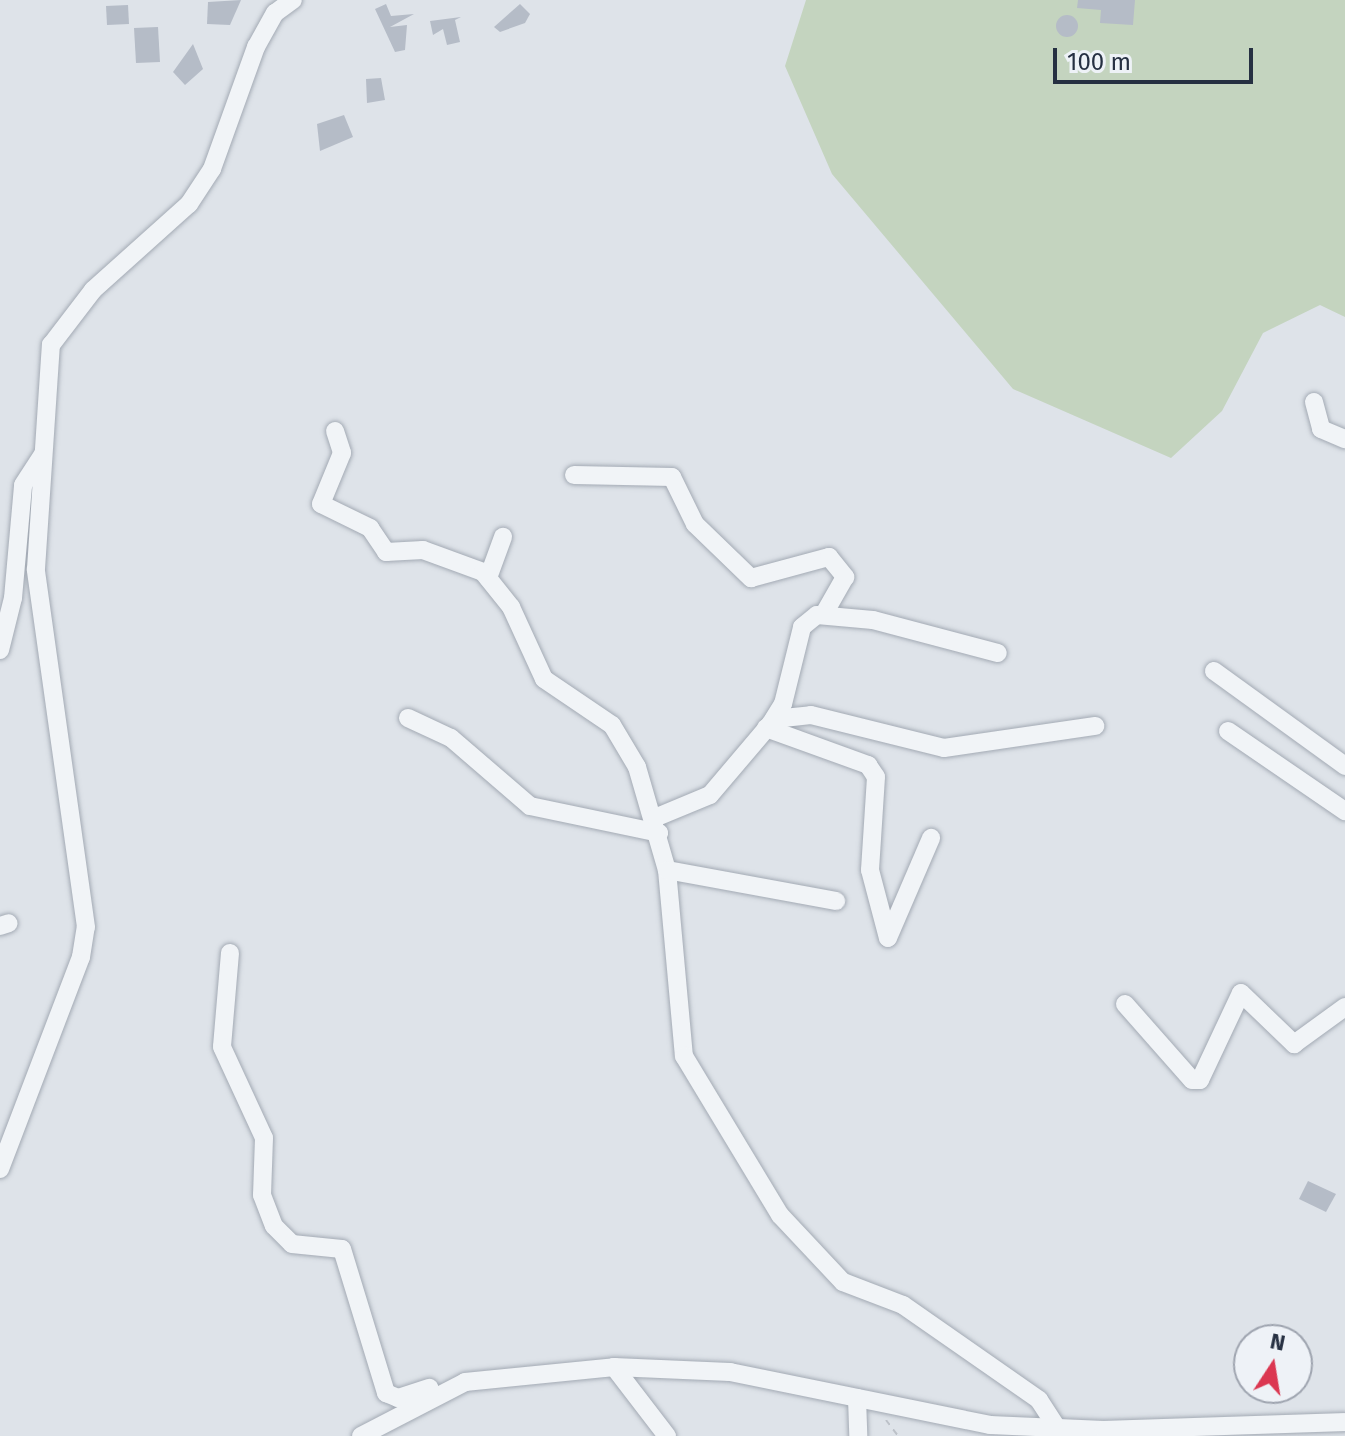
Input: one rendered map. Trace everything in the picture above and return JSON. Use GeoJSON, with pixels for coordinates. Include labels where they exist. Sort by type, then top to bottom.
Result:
{"type":"FeatureCollection","features":[{"type":"Feature","properties":{"kind":"street"},"geometry":{"type":"LineString","coordinates":[[0,1169],[81,957],[86,927],[38,583],[51,345],[93,290],[189,204],[212,169],[256,47],[275,13],[293,0]]}},
{"type":"Feature","properties":{"kind":"street"},"geometry":{"type":"LineString","coordinates":[[1314,402],[1321,429],[1345,439]]}},
{"type":"Feature","properties":{"kind":"street"},"geometry":{"type":"LineString","coordinates":[[335,431],[342,453],[321,504],[370,528],[386,552],[449,556],[488,578],[511,607],[544,679],[612,725],[658,825],[667,870],[684,1056],[780,1215],[843,1282],[903,1305],[1039,1400],[1057,1428]]}},
{"type":"Feature","properties":{"kind":"street"},"geometry":{"type":"LineString","coordinates":[[0,650],[23,485],[43,454]]}},
{"type":"Feature","properties":{"kind":"street"},"geometry":{"type":"LineString","coordinates":[[408,718],[451,738],[530,806],[658,825],[710,795],[770,724],[802,627],[825,612],[845,577],[829,557],[751,578],[695,524],[672,477],[574,475]]}},
{"type":"Feature","properties":{"kind":"street"},"geometry":{"type":"LineString","coordinates":[[488,578],[503,537]]}},
{"type":"Feature","properties":{"kind":"street"},"geometry":{"type":"LineString","coordinates":[[825,612],[998,653]]}},
{"type":"Feature","properties":{"kind":"street"},"geometry":{"type":"LineString","coordinates":[[1214,671],[1345,766]]}},
{"type":"Feature","properties":{"kind":"street"},"geometry":{"type":"LineString","coordinates":[[770,724],[811,715],[944,748],[1095,726]]}},
{"type":"Feature","properties":{"kind":"street"},"geometry":{"type":"LineString","coordinates":[[770,724],[868,765],[876,777],[870,870],[888,938],[931,838]]}},
{"type":"Feature","properties":{"kind":"street"},"geometry":{"type":"LineString","coordinates":[[1228,731],[1345,811]]}},
{"type":"Feature","properties":{"kind":"street"},"geometry":{"type":"LineString","coordinates":[[667,870],[836,901]]}},
{"type":"Feature","properties":{"kind":"street"},"geometry":{"type":"LineString","coordinates":[[230,953],[222,1047],[264,1138],[262,1195],[274,1226],[292,1244],[342,1249],[386,1393],[398,1398],[431,1387],[438,1393]]}},
{"type":"Feature","properties":{"kind":"street"},"geometry":{"type":"LineString","coordinates":[[1125,1004],[1192,1080],[1200,1080],[1241,993],[1294,1044],[1345,1007]]}},
{"type":"Feature","properties":{"kind":"street"},"geometry":{"type":"LineString","coordinates":[[614,1367],[667,1436]]}},
{"type":"Feature","properties":{"kind":"street"},"geometry":{"type":"LineString","coordinates":[[361,1436],[438,1393],[465,1382],[614,1367],[730,1372],[990,1425],[1294,1430],[1345,1422]]}},
{"type":"Feature","properties":{"kind":"street"},"geometry":{"type":"LineString","coordinates":[[857,1398],[858,1436]]}},
{"type":"Feature","properties":{"kind":"green space"},"geometry":{"type":"Polygon","coordinates":[[[806,0],[1345,0],[1345,317],[1320,305],[1263,333],[1222,411],[1171,458],[1013,389],[832,174],[785,66],[806,0]]]}},
{"type":"Feature","properties":{"kind":"building"},"geometry":{"type":"Polygon","coordinates":[[[241,0],[230,25],[207,24],[208,2],[241,0]]]}},
{"type":"Feature","properties":{"kind":"building"},"geometry":{"type":"Polygon","coordinates":[[[1078,0],[1135,0],[1133,25],[1100,23],[1101,10],[1077,8],[1078,0]]]}},
{"type":"Feature","properties":{"kind":"building"},"geometry":{"type":"Polygon","coordinates":[[[386,4],[391,16],[414,14],[390,27],[407,25],[405,50],[395,52],[375,9],[386,4]]]}},
{"type":"Feature","properties":{"kind":"building"},"geometry":{"type":"Polygon","coordinates":[[[520,4],[530,14],[525,23],[500,32],[494,27],[520,4]]]}},
{"type":"Feature","properties":{"kind":"building"},"geometry":{"type":"Polygon","coordinates":[[[128,5],[129,24],[107,25],[106,6],[128,5]]]}},
{"type":"Feature","properties":{"kind":"building"},"geometry":{"type":"Polygon","coordinates":[[[1063,15],[1071,15],[1078,26],[1071,37],[1063,37],[1056,30],[1056,22],[1063,15]]]}},
{"type":"Feature","properties":{"kind":"building"},"geometry":{"type":"Polygon","coordinates":[[[461,17],[455,20],[460,42],[447,45],[443,29],[433,35],[430,21],[461,17]]]}},
{"type":"Feature","properties":{"kind":"building"},"geometry":{"type":"Polygon","coordinates":[[[158,27],[160,62],[136,63],[134,28],[158,27]]]}},
{"type":"Feature","properties":{"kind":"building"},"geometry":{"type":"Polygon","coordinates":[[[193,44],[203,69],[185,85],[173,72],[193,44]]]}},
{"type":"Feature","properties":{"kind":"building"},"geometry":{"type":"Polygon","coordinates":[[[381,78],[385,100],[367,103],[366,79],[381,78]]]}},
{"type":"Feature","properties":{"kind":"building"},"geometry":{"type":"Polygon","coordinates":[[[344,115],[353,137],[320,151],[317,124],[344,115]]]}},
{"type":"Feature","properties":{"kind":"building"},"geometry":{"type":"Polygon","coordinates":[[[1308,1181],[1336,1194],[1326,1212],[1299,1199],[1308,1181]]]}}]}
